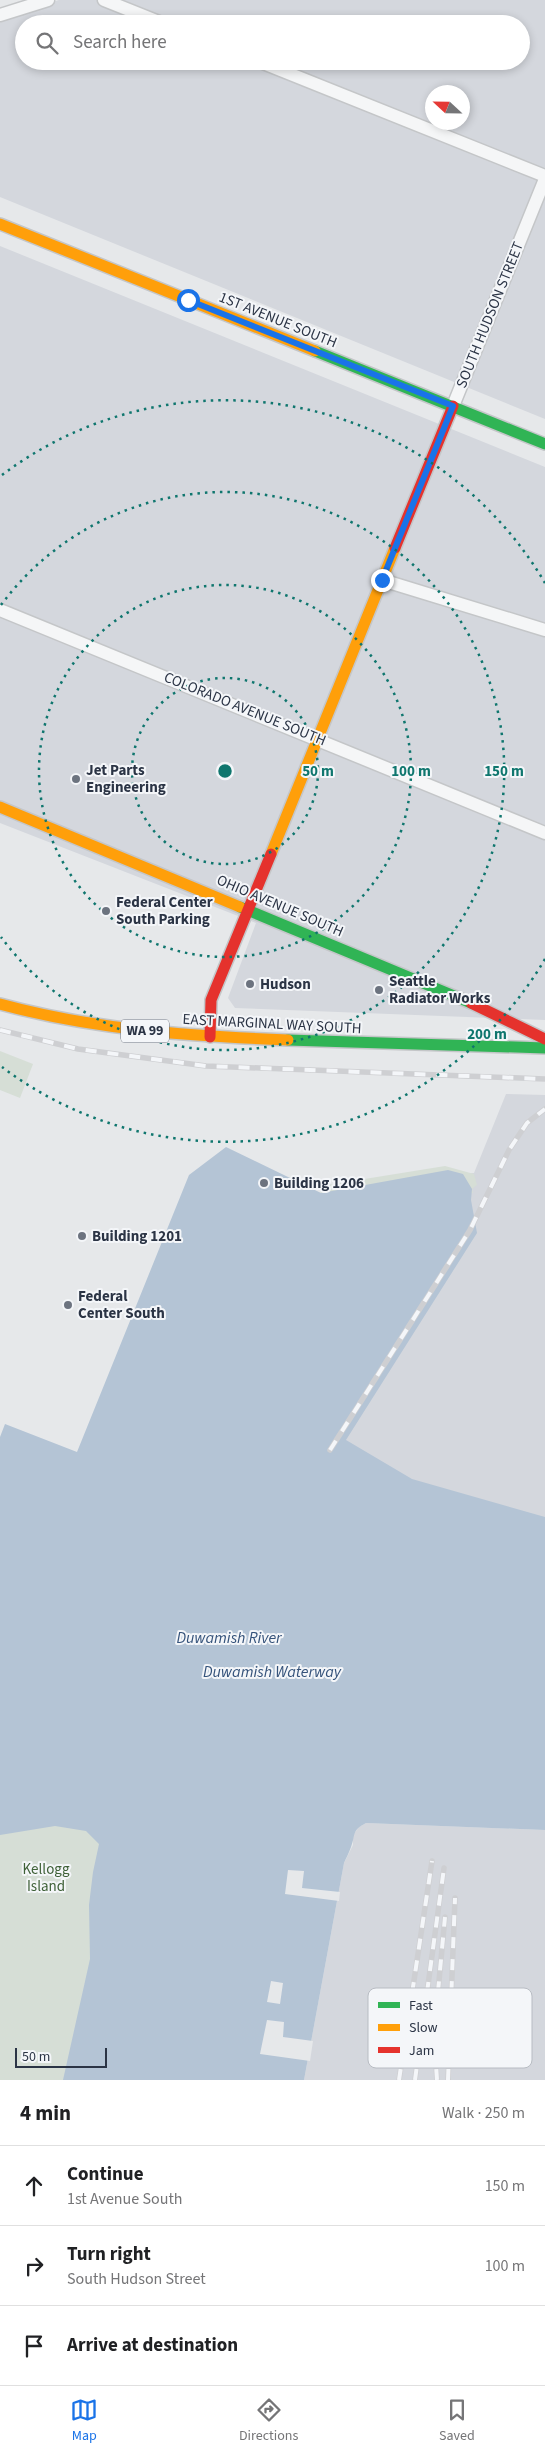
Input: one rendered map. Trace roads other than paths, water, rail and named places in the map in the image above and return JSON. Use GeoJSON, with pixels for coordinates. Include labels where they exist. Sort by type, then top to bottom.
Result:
{"type":"FeatureCollection","features":[{"type":"Feature","properties":{"kind":"main road","name":"1ST AVENUE SOUTH"},"geometry":{"type":"LineString","coordinates":[[0,224],[545,444]]}},
{"type":"Feature","properties":{"kind":"main road","name":"SOUTH HUDSON STREET"},"geometry":{"type":"LineString","coordinates":[[210,1038],[210,1000],[453,406]]}},
{"type":"Feature","properties":{"kind":"main road","name":"OHIO AVENUE SOUTH"},"geometry":{"type":"LineString","coordinates":[[0,807],[481,1007],[545,1039]]}},
{"type":"Feature","properties":{"kind":"main road","name":"EAST MARGINAL WAY SOUTH"},"geometry":{"type":"LineString","coordinates":[[0,1004],[64,1019],[143,1031],[210,1038],[545,1048]]}},
{"type":"Feature","properties":{"kind":"street"},"geometry":{"type":"LineString","coordinates":[[0,15],[48,0]]}},
{"type":"Feature","properties":{"kind":"street"},"geometry":{"type":"LineString","coordinates":[[104,0],[142,15]]}},
{"type":"Feature","properties":{"kind":"street"},"geometry":{"type":"LineString","coordinates":[[280,70],[545,177]]}},
{"type":"Feature","properties":{"kind":"street","name":"SOUTH HUDSON STREET"},"geometry":{"type":"LineString","coordinates":[[453,406],[545,177]]}},
{"type":"Feature","properties":{"kind":"street"},"geometry":{"type":"LineString","coordinates":[[382,580],[545,630]]}},
{"type":"Feature","properties":{"kind":"street","name":"COLORADO AVENUE SOUTH"},"geometry":{"type":"LineString","coordinates":[[0,610],[545,833]]}},
{"type":"Feature","properties":{"kind":"water","name":"Duwamish River"},"geometry":{"type":"Polygon","coordinates":[[[226,1147],[321,1193],[448,1170],[463,1174],[472,1189],[471,1200],[477,1233],[346,1440],[412,1479],[545,1517],[545,1830],[366,1823],[358,1828],[344,1863],[304,2080],[63,2080],[90,1959],[89,1905],[99,1844],[86,1831],[55,1826],[0,1835],[0,1437],[5,1424],[77,1452],[189,1175],[226,1147]]]}},
{"type":"Feature","properties":{"kind":"railway"},"geometry":{"type":"LineString","coordinates":[[0,1030],[78,1049],[206,1066],[545,1079]]}},
{"type":"Feature","properties":{"kind":"railway"},"geometry":{"type":"LineString","coordinates":[[330,1450],[470,1230],[509,1150],[527,1123],[545,1109]]}},
{"type":"Feature","properties":{"kind":"railway"},"geometry":{"type":"LineString","coordinates":[[413,1988],[432,1861]]}},
{"type":"Feature","properties":{"kind":"railway"},"geometry":{"type":"LineString","coordinates":[[428,1988],[444,1868]]}},
{"type":"Feature","properties":{"kind":"railway"},"geometry":{"type":"LineString","coordinates":[[452,1988],[455,1898]]}},
{"type":"Feature","properties":{"kind":"railway"},"geometry":{"type":"LineString","coordinates":[[438,1988],[445,1917]]}},
{"type":"Feature","properties":{"kind":"railway"},"geometry":{"type":"LineString","coordinates":[[399,2080],[401,2068]]}},
{"type":"Feature","properties":{"kind":"railway"},"geometry":{"type":"LineString","coordinates":[[415,2080],[417,2068]]}},
{"type":"Feature","properties":{"kind":"railway"},"geometry":{"type":"LineString","coordinates":[[436,2068],[437,2080]]}},
{"type":"Feature","properties":{"kind":"railway"},"geometry":{"type":"LineString","coordinates":[[448,2068],[448,2080]]}},
{"type":"Feature","properties":{"kind":"place","name":"Jet Parts Engineering"},"geometry":{"type":"Point","coordinates":[76,779]}},
{"type":"Feature","properties":{"kind":"place","name":"Federal Center South Parking"},"geometry":{"type":"Point","coordinates":[106,911]}},
{"type":"Feature","properties":{"kind":"place","name":"Hudson"},"geometry":{"type":"Point","coordinates":[250,984]}},
{"type":"Feature","properties":{"kind":"place","name":"Seattle Radiator Works"},"geometry":{"type":"Point","coordinates":[379,990]}},
{"type":"Feature","properties":{"kind":"place","name":"Building 1206"},"geometry":{"type":"Point","coordinates":[264,1183]}},
{"type":"Feature","properties":{"kind":"place","name":"Building 1201"},"geometry":{"type":"Point","coordinates":[82,1236]}},
{"type":"Feature","properties":{"kind":"place","name":"Federal Center South"},"geometry":{"type":"Point","coordinates":[68,1305]}},
{"type":"Feature","properties":{"kind":"water label","name":"Duwamish Waterway"},"geometry":{"type":"Point","coordinates":[272,1672]}},
{"type":"Feature","properties":{"kind":"park label","name":"Kellogg Island"},"geometry":{"type":"Point","coordinates":[46,1878]}}]}
